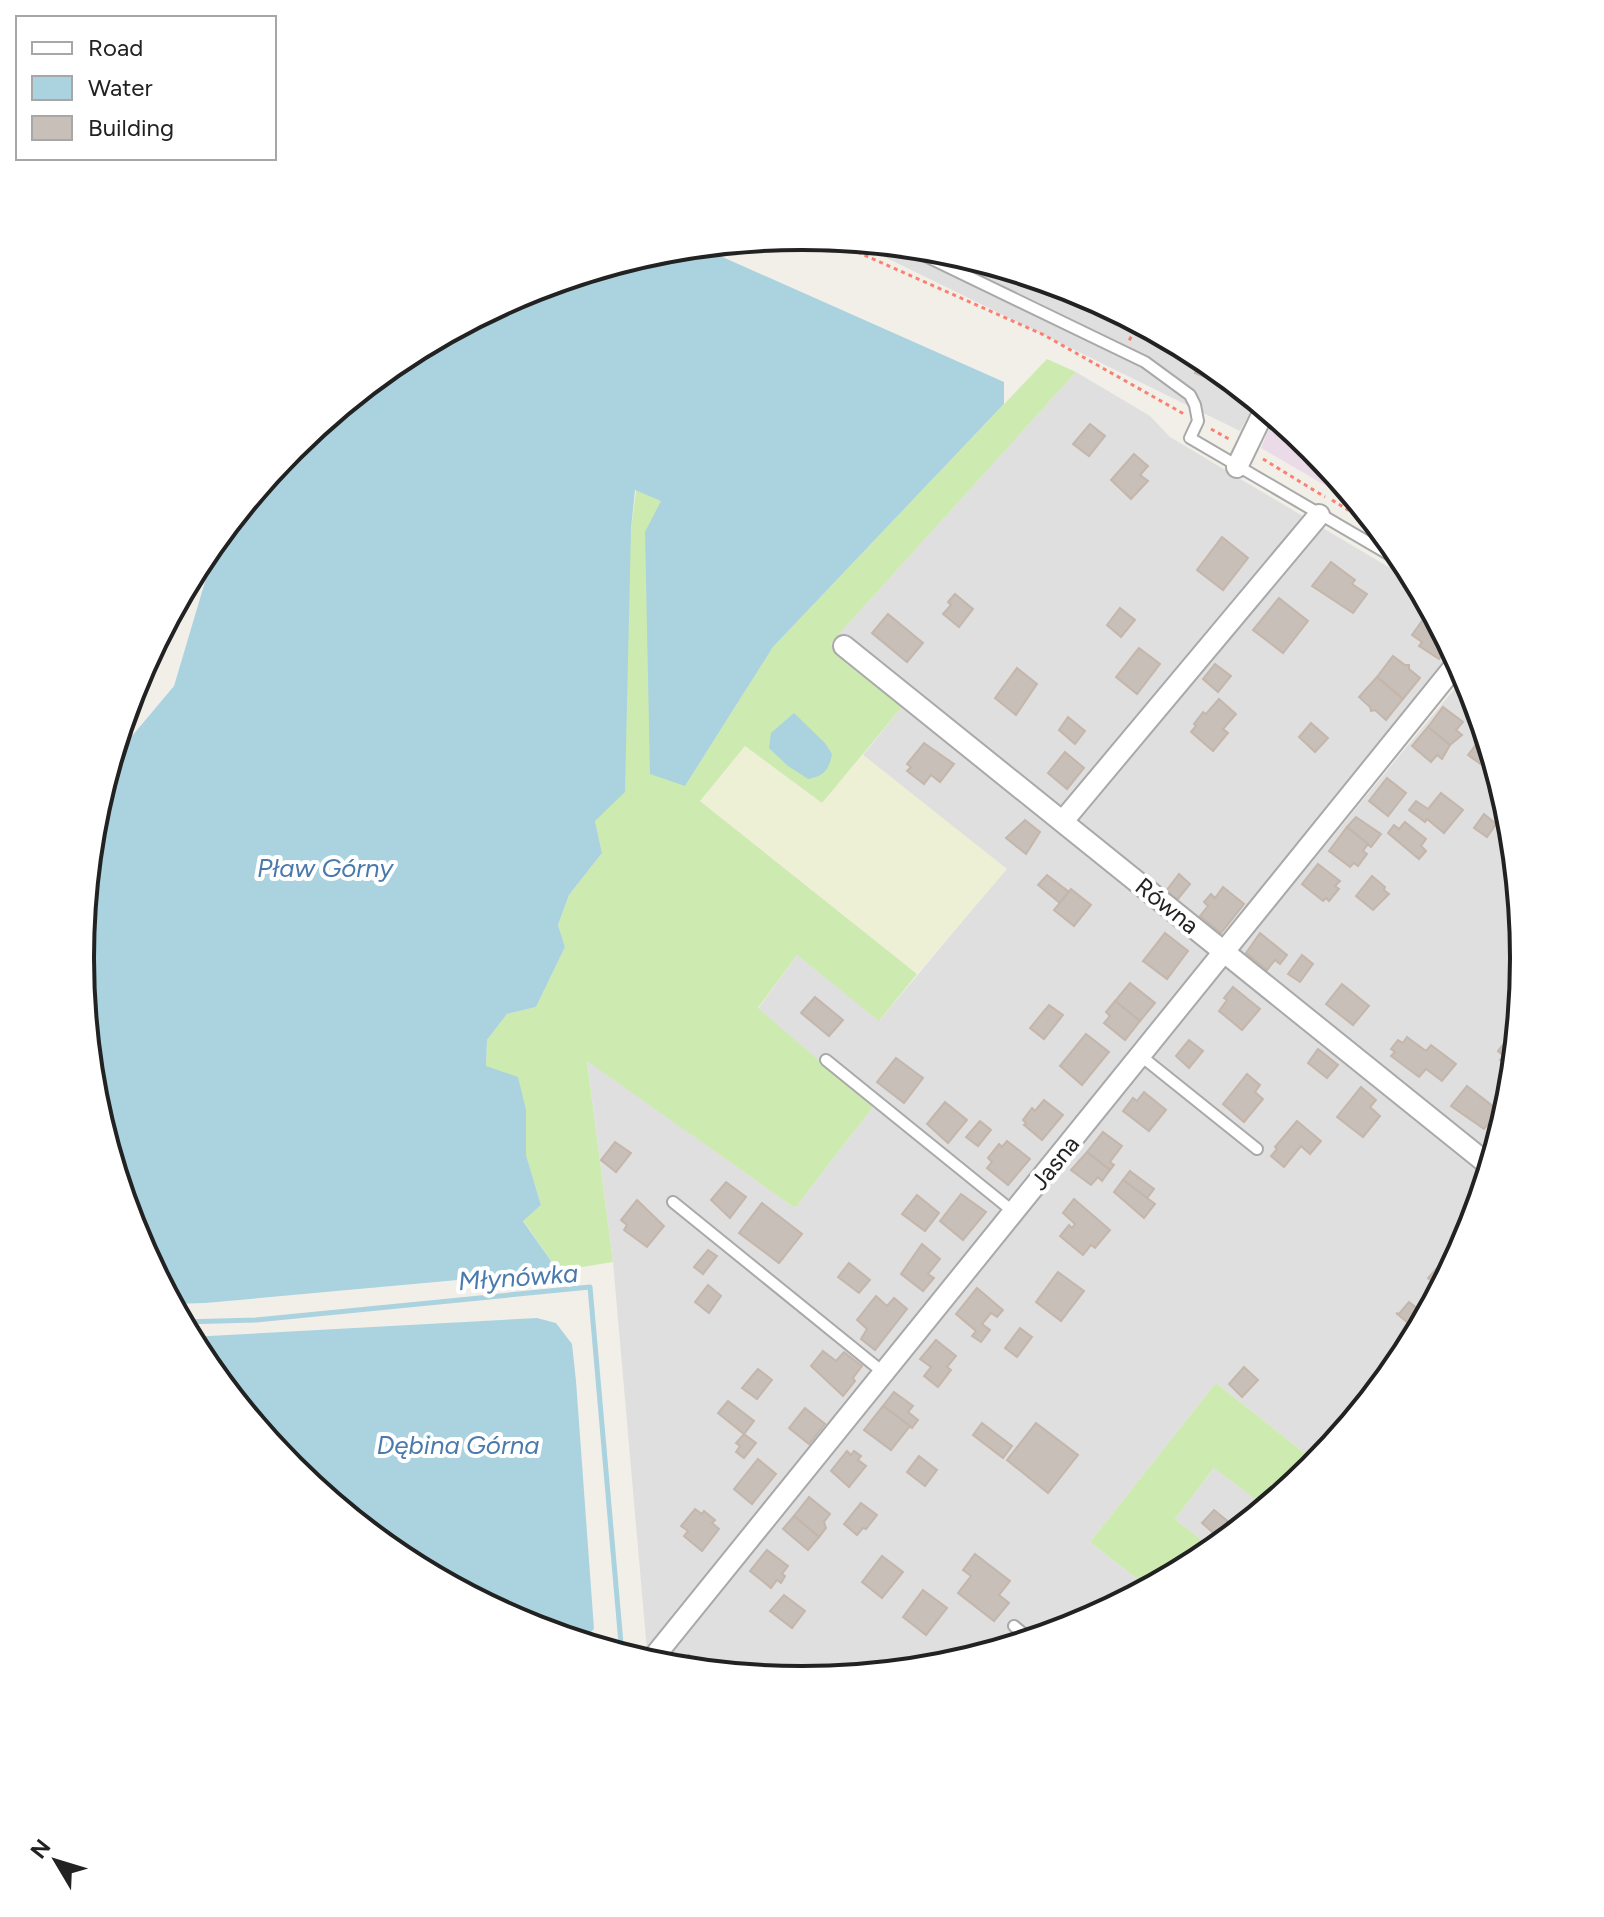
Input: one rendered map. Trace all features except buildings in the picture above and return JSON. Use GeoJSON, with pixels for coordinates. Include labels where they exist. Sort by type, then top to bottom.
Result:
{"type":"FeatureCollection","features":[{"type":"Feature","properties":{"kind":"street"},"geometry":{"type":"LineString","coordinates":[[1242,458],[1260,419]]}},
{"type":"Feature","properties":{"kind":"street"},"geometry":{"type":"LineString","coordinates":[[1063,821],[1319,515]]}},
{"type":"Feature","properties":{"kind":"street","name":"Równa"},"geometry":{"type":"LineString","coordinates":[[844,646],[1481,1159]]}},
{"type":"Feature","properties":{"kind":"street","name":"Jasna"},"geometry":{"type":"LineString","coordinates":[[658,1652],[1449,673]]}},
{"type":"Feature","properties":{"kind":"lane"},"geometry":{"type":"LineString","coordinates":[[944,265],[1145,362],[1190,395],[1198,421],[1190,438],[1242,458],[1319,515],[1380,550]]}},
{"type":"Feature","properties":{"kind":"lane"},"geometry":{"type":"LineString","coordinates":[[1141,1056],[1257,1149]]}},
{"type":"Feature","properties":{"kind":"lane"},"geometry":{"type":"LineString","coordinates":[[826,1060],[1015,1213]]}},
{"type":"Feature","properties":{"kind":"lane"},"geometry":{"type":"LineString","coordinates":[[673,1202],[884,1373]]}},
{"type":"Feature","properties":{"kind":"lane"},"geometry":{"type":"LineString","coordinates":[[1014,1626],[1021,1632]]}},
{"type":"Feature","properties":{"kind":"path"},"geometry":{"type":"LineString","coordinates":[[860,253],[1044,335],[1198,421],[1242,458],[1355,517]]}},
{"type":"Feature","properties":{"kind":"path"},"geometry":{"type":"LineString","coordinates":[[1128,342],[1133,333]]}},
{"type":"Feature","properties":{"kind":"shaded area"},"geometry":{"type":"Polygon","coordinates":[[[882,256],[940,264],[1030,288],[1115,324],[1195,370],[1251,411],[1240,431],[882,256]]]}},
{"type":"Feature","properties":{"kind":"shaded area"},"geometry":{"type":"Polygon","coordinates":[[[1076,372],[1150,416],[1170,437],[1394,571],[1446,664],[648,1649],[613,1262],[587,1060],[795,1208],[873,1107],[758,1009],[797,955],[880,1020],[1006,869],[863,755],[902,707],[829,645],[1076,372]]]}},
{"type":"Feature","properties":{"kind":"shaded area"},"geometry":{"type":"Polygon","coordinates":[[[1270,427],[1331,489],[1261,448],[1270,427]]]}},
{"type":"Feature","properties":{"kind":"shaded area"},"geometry":{"type":"Polygon","coordinates":[[[1456,687],[1486,775],[1504,866],[1508,912],[1510,958],[1504,1051],[1483,1151],[1236,954],[1456,687]]]}},
{"type":"Feature","properties":{"kind":"shaded area"},"geometry":{"type":"Polygon","coordinates":[[[1226,964],[1478,1167],[1456,1229],[1415,1313],[1364,1390],[1307,1455],[1216,1383],[1090,1542],[1139,1581],[1073,1613],[1030,1629],[940,1653],[848,1665],[802,1666],[756,1665],[668,1654],[1226,964]]]}},
{"type":"Feature","properties":{"kind":"shaded area"},"geometry":{"type":"Polygon","coordinates":[[[1215,1467],[1257,1500],[1203,1541],[1175,1519],[1215,1467]]]}},
{"type":"Feature","properties":{"kind":"green space"},"geometry":{"type":"Polygon","coordinates":[[[1047,359],[1076,372],[830,644],[902,707],[822,803],[745,746],[700,801],[917,974],[879,1021],[797,955],[758,1008],[873,1107],[795,1208],[587,1061],[613,1262],[558,1271],[523,1220],[541,1205],[526,1155],[526,1110],[486,1066],[487,1040],[507,1014],[536,1007],[565,947],[558,925],[569,895],[602,853],[595,821],[636,490],[662,501],[685,786],[773,647],[1047,359]]]}},
{"type":"Feature","properties":{"kind":"green space"},"geometry":{"type":"Polygon","coordinates":[[[745,746],[822,803],[863,755],[1007,869],[917,974],[700,801],[745,746]]]}},
{"type":"Feature","properties":{"kind":"green space"},"geometry":{"type":"Polygon","coordinates":[[[1216,1383],[1307,1455],[1257,1500],[1214,1468],[1175,1519],[1203,1541],[1139,1581],[1090,1542],[1216,1383]]]}},
{"type":"Feature","properties":{"kind":"water","name":"Pław Górny"},"geometry":{"type":"Polygon","coordinates":[[[720,256],[1004,382],[1004,404],[773,647],[685,786],[650,774],[645,532],[661,501],[635,490],[631,529],[625,792],[595,821],[602,853],[569,895],[558,925],[565,947],[536,1007],[507,1014],[487,1040],[486,1066],[518,1077],[526,1110],[526,1155],[541,1205],[523,1221],[558,1271],[184,1304],[148,1229],[118,1142],[100,1051],[94,958],[100,866],[118,775],[129,739],[174,686],[207,575],[240,527],[301,458],[371,397],[448,345],[531,304],[574,288],[664,264],[720,256]]]}},
{"type":"Feature","properties":{"kind":"water"},"geometry":{"type":"Polygon","coordinates":[[[794,713],[832,754],[825,771],[814,778],[808,779],[788,766],[769,748],[771,733],[794,713]]]}},
{"type":"Feature","properties":{"kind":"water","name":"Dębina Górna"},"geometry":{"type":"Polygon","coordinates":[[[537,1318],[556,1323],[572,1344],[594,1629],[589,1633],[574,1629],[489,1593],[448,1572],[371,1520],[335,1491],[270,1425],[240,1390],[204,1336],[537,1318]]]}},
{"type":"Feature","properties":{"kind":"waterway","name":"Młynówka"},"geometry":{"type":"LineString","coordinates":[[195,1322],[256,1320],[590,1287],[621,1642]]}}]}
